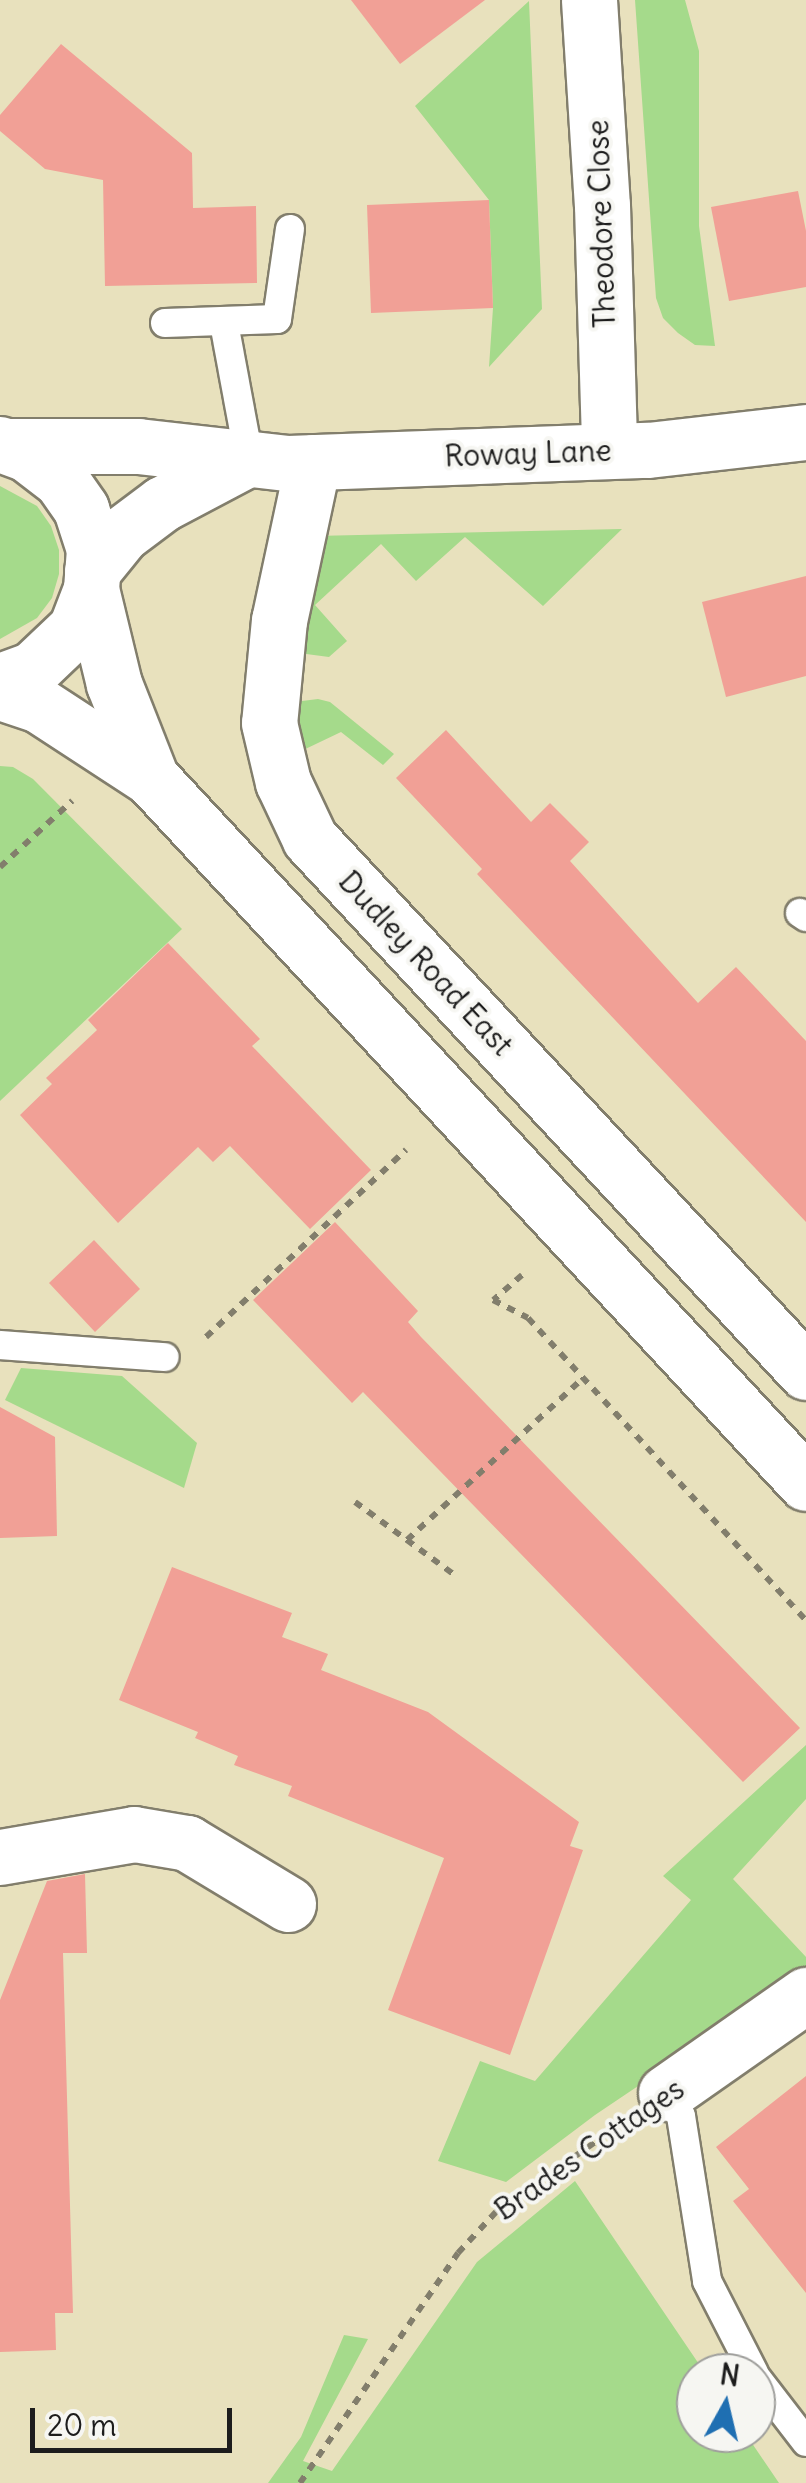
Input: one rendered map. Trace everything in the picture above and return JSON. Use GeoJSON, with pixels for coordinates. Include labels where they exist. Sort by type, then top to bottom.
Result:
{"type":"FeatureCollection","features":[{"type":"Feature","properties":{"kind":"street","name":"Theodore Close"},"geometry":{"type":"LineString","coordinates":[[589,0],[602,204],[609,448]]}},
{"type":"Feature","properties":{"kind":"street","name":"Roway Lane"},"geometry":{"type":"LineString","coordinates":[[4,445],[138,446],[313,462],[609,448],[648,450],[806,432]]}},
{"type":"Feature","properties":{"kind":"street"},"geometry":{"type":"LineString","coordinates":[[0,681],[34,669],[76,628],[92,580],[94,550],[81,509],[61,480],[4,445]]}},
{"type":"Feature","properties":{"kind":"street"},"geometry":{"type":"LineString","coordinates":[[151,778],[114,684],[92,580],[122,534],[162,504],[250,458]]}},
{"type":"Feature","properties":{"kind":"street","name":"Dudley Road East"},"geometry":{"type":"LineString","coordinates":[[313,462],[279,620],[269,723],[283,782],[310,840],[806,1372]]}},
{"type":"Feature","properties":{"kind":"street"},"geometry":{"type":"LineString","coordinates":[[0,692],[39,705],[151,778],[806,1483]]}},
{"type":"Feature","properties":{"kind":"street"},"geometry":{"type":"LineString","coordinates":[[0,1857],[134,1834],[187,1843],[288,1904]]}},
{"type":"Feature","properties":{"kind":"street","name":"Brades Cottages"},"geometry":{"type":"LineString","coordinates":[[666,2092],[803,2005]]}},
{"type":"Feature","properties":{"kind":"lane"},"geometry":{"type":"LineString","coordinates":[[164,322],[277,319],[290,229]]}},
{"type":"Feature","properties":{"kind":"lane"},"geometry":{"type":"LineString","coordinates":[[224,323],[250,458]]}},
{"type":"Feature","properties":{"kind":"lane"},"geometry":{"type":"LineString","coordinates":[[0,1345],[165,1356]]}},
{"type":"Feature","properties":{"kind":"lane"},"geometry":{"type":"LineString","coordinates":[[666,2092],[681,2116],[707,2281],[744,2353]]}},
{"type":"Feature","properties":{"kind":"lane"},"geometry":{"type":"LineString","coordinates":[[776,2403],[806,2442]]}},
{"type":"Feature","properties":{"kind":"path"},"geometry":{"type":"LineString","coordinates":[[0,867],[77,796]]}},
{"type":"Feature","properties":{"kind":"path"},"geometry":{"type":"LineString","coordinates":[[165,1356],[194,1348],[406,1150]]}},
{"type":"Feature","properties":{"kind":"path"},"geometry":{"type":"LineString","coordinates":[[522,1275],[493,1300],[528,1318],[806,1620]]}},
{"type":"Feature","properties":{"kind":"path"},"geometry":{"type":"LineString","coordinates":[[407,1540],[583,1378]]}},
{"type":"Feature","properties":{"kind":"path"},"geometry":{"type":"LineString","coordinates":[[354,1502],[456,1576]]}},
{"type":"Feature","properties":{"kind":"path","name":"Brades Cottages"},"geometry":{"type":"LineString","coordinates":[[300,2483],[458,2253],[496,2212],[666,2092]]}},
{"type":"Feature","properties":{"kind":"green space"},"geometry":{"type":"Polygon","coordinates":[[[635,0],[685,0],[699,51],[699,226],[715,346],[695,345],[678,333],[663,318],[656,298],[635,0]]]}},
{"type":"Feature","properties":{"kind":"green space"},"geometry":{"type":"Polygon","coordinates":[[[529,1],[542,309],[489,367],[493,308],[489,200],[415,106],[529,1]]]}},
{"type":"Feature","properties":{"kind":"green space"},"geometry":{"type":"Polygon","coordinates":[[[0,486],[37,506],[51,526],[59,550],[59,574],[52,598],[37,618],[0,639],[0,486]]]}},
{"type":"Feature","properties":{"kind":"green space"},"geometry":{"type":"Polygon","coordinates":[[[622,529],[543,606],[465,537],[416,581],[381,544],[315,605],[347,641],[329,657],[291,652],[315,536],[622,529]]]}},
{"type":"Feature","properties":{"kind":"green space"},"geometry":{"type":"Polygon","coordinates":[[[302,701],[330,702],[394,754],[383,765],[341,732],[297,753],[291,711],[302,701]]]}},
{"type":"Feature","properties":{"kind":"green space"},"geometry":{"type":"Polygon","coordinates":[[[0,766],[13,767],[33,779],[182,929],[0,1101],[0,766]]]}},
{"type":"Feature","properties":{"kind":"green space"},"geometry":{"type":"Polygon","coordinates":[[[21,1368],[122,1376],[197,1443],[184,1488],[5,1400],[21,1368]]]}},
{"type":"Feature","properties":{"kind":"green space"},"geometry":{"type":"Polygon","coordinates":[[[806,1745],[806,1799],[733,1879],[806,1957],[806,1973],[595,2115],[506,2182],[438,2161],[480,2061],[535,2081],[691,1900],[663,1876],[806,1745]]]}},
{"type":"Feature","properties":{"kind":"green space"},"geometry":{"type":"Polygon","coordinates":[[[575,2181],[691,2353],[676,2353],[676,2453],[759,2453],[779,2483],[268,2483],[301,2437],[344,2335],[368,2339],[303,2461],[332,2471],[477,2262],[575,2181]]]}},
{"type":"Feature","properties":{"kind":"building"},"geometry":{"type":"Polygon","coordinates":[[[351,0],[485,0],[400,64],[351,0]]]}},
{"type":"Feature","properties":{"kind":"building"},"geometry":{"type":"Polygon","coordinates":[[[61,44],[192,153],[193,208],[256,206],[257,283],[105,286],[103,180],[45,169],[0,131],[0,115],[61,44]]]}},
{"type":"Feature","properties":{"kind":"building"},"geometry":{"type":"Polygon","coordinates":[[[798,191],[806,231],[806,287],[729,301],[711,207],[798,191]]]}},
{"type":"Feature","properties":{"kind":"building"},"geometry":{"type":"Polygon","coordinates":[[[489,200],[493,308],[371,313],[367,205],[489,200]]]}},
{"type":"Feature","properties":{"kind":"building"},"geometry":{"type":"Polygon","coordinates":[[[806,576],[806,676],[726,697],[702,602],[806,576]]]}},
{"type":"Feature","properties":{"kind":"building"},"geometry":{"type":"Polygon","coordinates":[[[446,730],[531,822],[550,803],[589,842],[570,861],[698,1003],[736,967],[806,1041],[806,1222],[477,874],[482,869],[396,778],[446,730]]]}},
{"type":"Feature","properties":{"kind":"building"},"geometry":{"type":"Polygon","coordinates":[[[168,943],[260,1039],[252,1046],[371,1170],[310,1229],[230,1146],[213,1162],[198,1147],[118,1223],[20,1115],[52,1084],[46,1078],[97,1030],[88,1020],[168,943]]]}},
{"type":"Feature","properties":{"kind":"building"},"geometry":{"type":"Polygon","coordinates":[[[335,1222],[418,1311],[408,1322],[421,1337],[800,1728],[743,1782],[363,1392],[352,1403],[253,1300],[335,1222]]]}},
{"type":"Feature","properties":{"kind":"building"},"geometry":{"type":"Polygon","coordinates":[[[94,1240],[140,1289],[95,1332],[49,1283],[94,1240]]]}},
{"type":"Feature","properties":{"kind":"building"},"geometry":{"type":"Polygon","coordinates":[[[0,1407],[55,1437],[57,1536],[0,1538],[0,1407]]]}},
{"type":"Feature","properties":{"kind":"building"},"geometry":{"type":"Polygon","coordinates":[[[172,1567],[292,1613],[282,1637],[328,1654],[321,1670],[428,1712],[579,1822],[570,1846],[583,1850],[510,2055],[388,2010],[444,1858],[288,1796],[292,1786],[234,1765],[238,1756],[195,1738],[198,1732],[119,1700],[172,1567]]]}},
{"type":"Feature","properties":{"kind":"building"},"geometry":{"type":"Polygon","coordinates":[[[85,1874],[87,1953],[63,1953],[73,2313],[55,2313],[56,2350],[0,2352],[0,2000],[47,1881],[85,1874]]]}},
{"type":"Feature","properties":{"kind":"building"},"geometry":{"type":"Polygon","coordinates":[[[806,2076],[806,2293],[733,2201],[749,2189],[716,2147],[806,2076]]]}}]}
